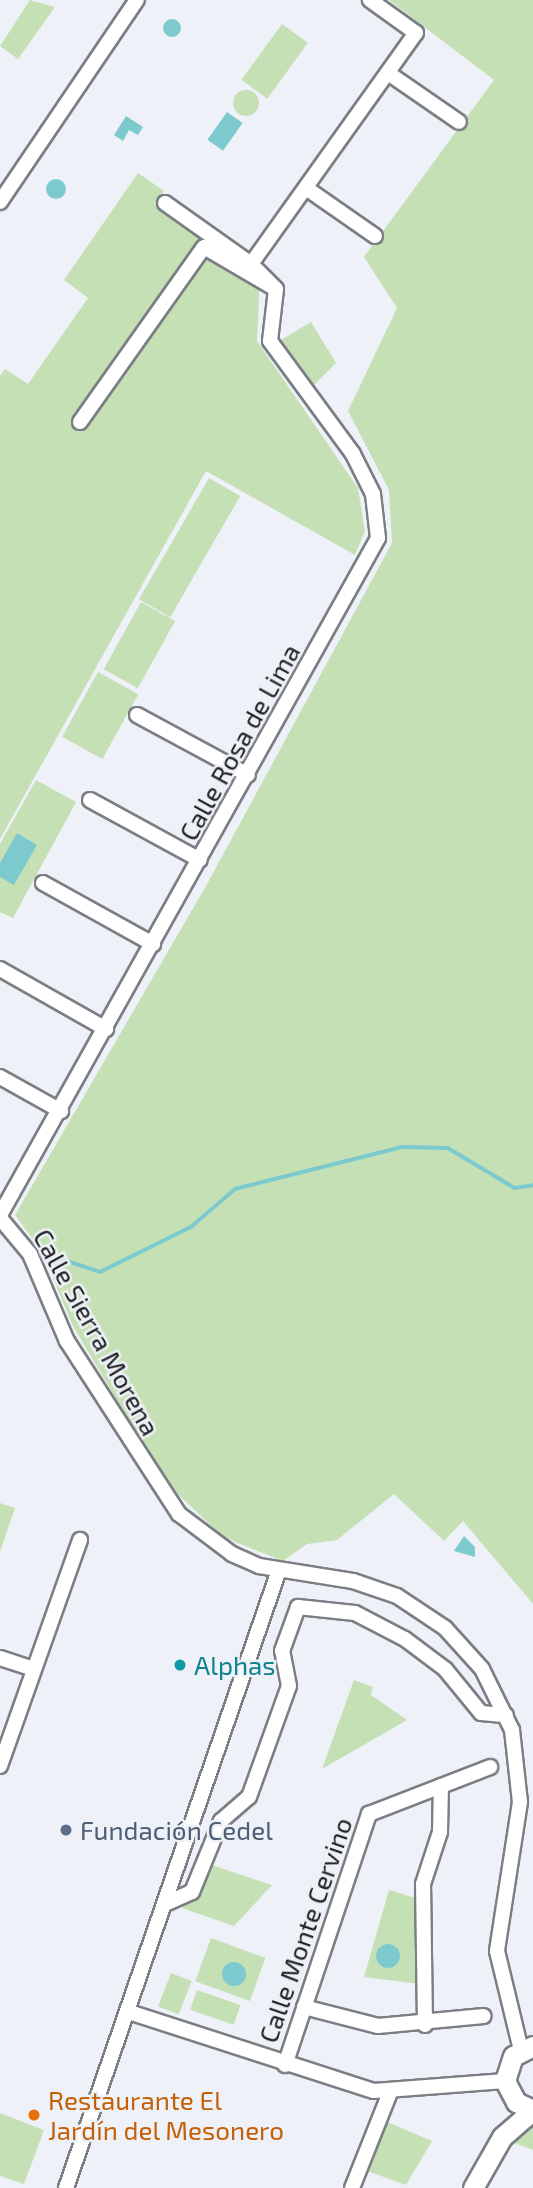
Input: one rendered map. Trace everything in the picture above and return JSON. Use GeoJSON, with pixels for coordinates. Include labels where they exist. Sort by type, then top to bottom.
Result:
{"type":"FeatureCollection","features":[{"type":"Feature","properties":{"kind":"street"},"geometry":{"type":"LineString","coordinates":[[0,202],[137,0]]}},
{"type":"Feature","properties":{"kind":"street"},"geometry":{"type":"LineString","coordinates":[[251,264],[416,33],[370,0]]}},
{"type":"Feature","properties":{"kind":"street"},"geometry":{"type":"LineString","coordinates":[[388,73],[459,122]]}},
{"type":"Feature","properties":{"kind":"street"},"geometry":{"type":"LineString","coordinates":[[306,188],[375,236]]}},
{"type":"Feature","properties":{"kind":"street"},"geometry":{"type":"LineString","coordinates":[[165,203],[251,264],[276,289]]}},
{"type":"Feature","properties":{"kind":"street"},"geometry":{"type":"LineString","coordinates":[[80,422],[204,247],[276,289]]}},
{"type":"Feature","properties":{"kind":"street","name":"Calle Rosa de Lima"},"geometry":{"type":"LineString","coordinates":[[0,1216],[379,537],[373,494],[353,454],[270,341],[276,289]]}},
{"type":"Feature","properties":{"kind":"street"},"geometry":{"type":"LineString","coordinates":[[137,715],[248,775]]}},
{"type":"Feature","properties":{"kind":"street"},"geometry":{"type":"LineString","coordinates":[[90,800],[201,860]]}},
{"type":"Feature","properties":{"kind":"street"},"geometry":{"type":"LineString","coordinates":[[43,883],[153,944]]}},
{"type":"Feature","properties":{"kind":"street"},"geometry":{"type":"LineString","coordinates":[[0,969],[106,1029]]}},
{"type":"Feature","properties":{"kind":"street"},"geometry":{"type":"LineString","coordinates":[[0,1077],[61,1111]]}},
{"type":"Feature","properties":{"kind":"street","name":"Calle Sierra Morena"},"geometry":{"type":"LineString","coordinates":[[0,1216],[30,1254],[67,1341],[156,1486],[209,1540],[278,1573],[353,1581],[422,1610],[482,1669],[506,1715],[520,1801],[497,1951],[527,2048]]}},
{"type":"Feature","properties":{"kind":"street"},"geometry":{"type":"LineString","coordinates":[[0,1766],[80,1540]]}},
{"type":"Feature","properties":{"kind":"street"},"geometry":{"type":"LineString","coordinates":[[66,2188],[130,2012],[278,1573]]}},
{"type":"Feature","properties":{"kind":"street"},"geometry":{"type":"LineString","coordinates":[[167,1903],[192,1892],[221,1821],[249,1797],[289,1686],[282,1651],[298,1607],[355,1613],[405,1639],[445,1669],[481,1713],[506,1715]]}},
{"type":"Feature","properties":{"kind":"street"},"geometry":{"type":"LineString","coordinates":[[0,1658],[33,1669]]}},
{"type":"Feature","properties":{"kind":"street","name":"Calle Monte Cervino"},"geometry":{"type":"LineString","coordinates":[[285,2064],[369,1814],[491,1767]]}},
{"type":"Feature","properties":{"kind":"street"},"geometry":{"type":"LineString","coordinates":[[425,2025],[423,1884],[440,1832],[441,1786]]}},
{"type":"Feature","properties":{"kind":"street"},"geometry":{"type":"LineString","coordinates":[[304,2007],[378,2026],[425,2025],[484,2016]]}},
{"type":"Feature","properties":{"kind":"street"},"geometry":{"type":"LineString","coordinates":[[130,2012],[374,2091],[507,2088],[533,2109],[502,2137],[473,2188]]}},
{"type":"Feature","properties":{"kind":"street"},"geometry":{"type":"LineString","coordinates":[[502,2137],[507,2088],[527,2048]]}},
{"type":"Feature","properties":{"kind":"street"},"geometry":{"type":"LineString","coordinates":[[352,2188],[391,2090]]}},
{"type":"Feature","properties":{"kind":"green space"},"geometry":{"type":"Polygon","coordinates":[[[30,0],[55,7],[18,59],[0,46],[30,0]]]}},
{"type":"Feature","properties":{"kind":"green space"},"geometry":{"type":"Polygon","coordinates":[[[389,0],[533,0],[533,1604],[463,1521],[444,1541],[394,1494],[337,1540],[307,1544],[283,1561],[223,1537],[166,1483],[73,1326],[42,1252],[15,1215],[206,886],[392,543],[389,490],[348,411],[397,308],[364,257],[494,80],[389,0]]]}},
{"type":"Feature","properties":{"kind":"green space"},"geometry":{"type":"Polygon","coordinates":[[[282,24],[308,43],[267,99],[241,80],[282,24]]]}},
{"type":"Feature","properties":{"kind":"green space"},"geometry":{"type":"Polygon","coordinates":[[[246,90],[255,94],[259,103],[255,112],[246,116],[237,112],[233,103],[237,94],[246,90]]]}},
{"type":"Feature","properties":{"kind":"green space"},"geometry":{"type":"Polygon","coordinates":[[[138,173],[164,191],[156,202],[260,275],[257,341],[358,488],[365,531],[355,555],[206,471],[0,839],[0,376],[5,369],[28,384],[88,298],[64,280],[138,173]]]}},
{"type":"Feature","properties":{"kind":"green space"},"geometry":{"type":"Polygon","coordinates":[[[311,322],[336,363],[314,385],[281,340],[311,322]]]}},
{"type":"Feature","properties":{"kind":"green space"},"geometry":{"type":"Polygon","coordinates":[[[209,478],[240,496],[170,617],[139,599],[209,478]]]}},
{"type":"Feature","properties":{"kind":"green space"},"geometry":{"type":"Polygon","coordinates":[[[141,602],[175,621],[138,688],[104,669],[141,602]]]}},
{"type":"Feature","properties":{"kind":"green space"},"geometry":{"type":"Polygon","coordinates":[[[98,672],[138,694],[102,759],[62,737],[98,672]]]}},
{"type":"Feature","properties":{"kind":"green space"},"geometry":{"type":"Polygon","coordinates":[[[36,780],[76,802],[13,918],[0,912],[0,844],[36,780]]]}},
{"type":"Feature","properties":{"kind":"green space"},"geometry":{"type":"Polygon","coordinates":[[[0,1503],[15,1508],[0,1552],[0,1503]]]}},
{"type":"Feature","properties":{"kind":"green space"},"geometry":{"type":"Polygon","coordinates":[[[354,1680],[373,1687],[371,1695],[407,1720],[322,1769],[354,1680]]]}},
{"type":"Feature","properties":{"kind":"green space"},"geometry":{"type":"Polygon","coordinates":[[[212,1865],[272,1885],[234,1926],[182,1908],[197,1896],[212,1865]]]}},
{"type":"Feature","properties":{"kind":"green space"},"geometry":{"type":"Polygon","coordinates":[[[389,1890],[416,1898],[419,1984],[364,1977],[389,1890]]]}},
{"type":"Feature","properties":{"kind":"green space"},"geometry":{"type":"Polygon","coordinates":[[[211,1938],[266,1958],[250,2001],[195,1981],[211,1938]]]}},
{"type":"Feature","properties":{"kind":"green space"},"geometry":{"type":"Polygon","coordinates":[[[171,1973],[192,1981],[179,2014],[158,2007],[171,1973]]]}},
{"type":"Feature","properties":{"kind":"green space"},"geometry":{"type":"Polygon","coordinates":[[[197,1990],[240,2005],[234,2025],[190,2010],[197,1990]]]}},
{"type":"Feature","properties":{"kind":"green space"},"geometry":{"type":"Polygon","coordinates":[[[0,2113],[44,2130],[24,2184],[0,2176],[0,2113]]]}},
{"type":"Feature","properties":{"kind":"green space"},"geometry":{"type":"Polygon","coordinates":[[[385,2121],[432,2141],[406,2185],[367,2171],[385,2121]]]}},
{"type":"Feature","properties":{"kind":"green space"},"geometry":{"type":"Polygon","coordinates":[[[533,2125],[533,2150],[513,2141],[533,2125]]]}},
{"type":"Feature","properties":{"kind":"water"},"geometry":{"type":"Polygon","coordinates":[[[172,19],[178,22],[181,28],[178,34],[172,37],[166,34],[163,28],[166,22],[172,19]]]}},
{"type":"Feature","properties":{"kind":"water"},"geometry":{"type":"Polygon","coordinates":[[[227,112],[243,123],[223,151],[207,140],[227,112]]]}},
{"type":"Feature","properties":{"kind":"water"},"geometry":{"type":"Polygon","coordinates":[[[126,116],[143,127],[138,135],[129,130],[123,141],[114,135],[126,116]]]}},
{"type":"Feature","properties":{"kind":"water"},"geometry":{"type":"Polygon","coordinates":[[[56,179],[63,182],[66,189],[63,196],[56,199],[49,196],[46,189],[49,182],[56,179]]]}},
{"type":"Feature","properties":{"kind":"water"},"geometry":{"type":"Polygon","coordinates":[[[17,833],[37,845],[14,885],[0,877],[0,863],[17,833]]]}},
{"type":"Feature","properties":{"kind":"water"},"geometry":{"type":"Polygon","coordinates":[[[464,1536],[475,1547],[475,1557],[454,1551],[464,1536]]]}},
{"type":"Feature","properties":{"kind":"water"},"geometry":{"type":"Polygon","coordinates":[[[388,1944],[399,1951],[400,1956],[393,1967],[388,1968],[377,1961],[376,1956],[383,1945],[388,1944]]]}},
{"type":"Feature","properties":{"kind":"water"},"geometry":{"type":"Polygon","coordinates":[[[229,1962],[239,1962],[246,1969],[246,1979],[239,1986],[229,1986],[222,1979],[222,1969],[229,1962]]]}},
{"type":"Feature","properties":{"kind":"waterway"},"geometry":{"type":"LineString","coordinates":[[50,1255],[100,1272],[191,1227],[235,1189],[402,1147],[448,1148],[515,1188],[533,1185]]}},
{"type":"Feature","properties":{"kind":"place","name":"Alphas"},"geometry":{"type":"Point","coordinates":[180,1665]}},
{"type":"Feature","properties":{"kind":"place","name":"Fundación Cedel"},"geometry":{"type":"Point","coordinates":[66,1830]}},
{"type":"Feature","properties":{"kind":"place","name":"Restaurante El Jardín del Mesonero"},"geometry":{"type":"Point","coordinates":[34,2115]}}]}
